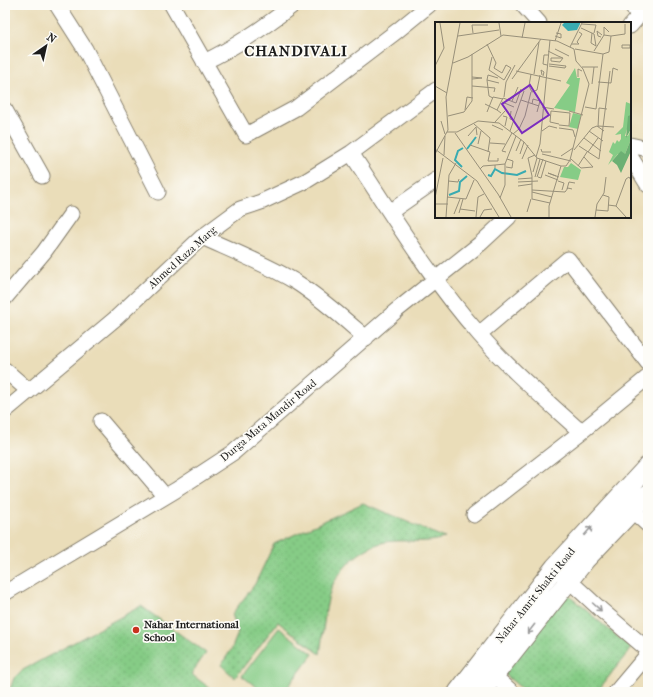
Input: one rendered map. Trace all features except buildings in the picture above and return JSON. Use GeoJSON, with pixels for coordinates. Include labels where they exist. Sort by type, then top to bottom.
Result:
{"type":"FeatureCollection","features":[{"type":"Feature","properties":{"kind":"street"},"geometry":{"type":"LineString","coordinates":[[57,5],[85,49],[158,192]]}},
{"type":"Feature","properties":{"kind":"street"},"geometry":{"type":"LineString","coordinates":[[172,5],[246,136],[296,108],[428,5]]}},
{"type":"Feature","properties":{"kind":"street"},"geometry":{"type":"LineString","coordinates":[[204,62],[227,51],[264,27],[292,5]]}},
{"type":"Feature","properties":{"kind":"street"},"geometry":{"type":"LineString","coordinates":[[524,5],[538,22]]}},
{"type":"Feature","properties":{"kind":"street"},"geometry":{"type":"LineString","coordinates":[[631,25],[636,19],[637,14],[632,5]]}},
{"type":"Feature","properties":{"kind":"street","name":"Ahmed Raza Marg"},"geometry":{"type":"LineString","coordinates":[[5,411],[116,318],[202,237],[236,212],[261,202],[306,180],[351,153],[435,91]]}},
{"type":"Feature","properties":{"kind":"street"},"geometry":{"type":"LineString","coordinates":[[5,110],[42,176]]}},
{"type":"Feature","properties":{"kind":"street"},"geometry":{"type":"LineString","coordinates":[[631,144],[648,149]]}},
{"type":"Feature","properties":{"kind":"street"},"geometry":{"type":"LineString","coordinates":[[351,153],[435,280],[479,334],[522,379],[581,432]]}},
{"type":"Feature","properties":{"kind":"street"},"geometry":{"type":"LineString","coordinates":[[631,158],[648,185]]}},
{"type":"Feature","properties":{"kind":"street"},"geometry":{"type":"LineString","coordinates":[[390,212],[435,181]]}},
{"type":"Feature","properties":{"kind":"street"},"geometry":{"type":"LineString","coordinates":[[5,298],[44,252],[71,214]]}},
{"type":"Feature","properties":{"kind":"street","name":"Durga Mata Mandir Road"},"geometry":{"type":"LineString","coordinates":[[5,593],[165,496],[234,452],[500,225]]}},
{"type":"Feature","properties":{"kind":"street"},"geometry":{"type":"LineString","coordinates":[[202,237],[258,262],[296,282],[333,309],[366,338]]}},
{"type":"Feature","properties":{"kind":"street"},"geometry":{"type":"LineString","coordinates":[[479,334],[568,259],[648,363]]}},
{"type":"Feature","properties":{"kind":"street"},"geometry":{"type":"LineString","coordinates":[[5,370],[29,390]]}},
{"type":"Feature","properties":{"kind":"street"},"geometry":{"type":"LineString","coordinates":[[474,515],[581,432],[648,377]]}},
{"type":"Feature","properties":{"kind":"street"},"geometry":{"type":"LineString","coordinates":[[101,421],[165,496]]}},
{"type":"Feature","properties":{"kind":"street","name":"Nahar Amrit Shakti Road"},"geometry":{"type":"LineString","coordinates":[[542,599],[554,567],[648,466]]}},
{"type":"Feature","properties":{"kind":"street","name":"Nahar Amrit Shakti Road"},"geometry":{"type":"LineString","coordinates":[[458,692],[487,670],[542,599],[569,580],[585,560],[648,494]]}},
{"type":"Feature","properties":{"kind":"street"},"geometry":{"type":"LineString","coordinates":[[619,498],[648,526]]}},
{"type":"Feature","properties":{"kind":"street"},"geometry":{"type":"LineString","coordinates":[[554,567],[648,650]]}},
{"type":"Feature","properties":{"kind":"street"},"geometry":{"type":"LineString","coordinates":[[616,692],[648,654]]}},
{"type":"Feature","properties":{"kind":"street"},"geometry":{"type":"LineString","coordinates":[[487,670],[512,692]]}},
{"type":"Feature","properties":{"kind":"street","name":"Nahar Amrit Shakti Road"},"geometry":{"type":"LineString","coordinates":[[481,692],[487,670]]}},
{"type":"Feature","properties":{"kind":"green space"},"geometry":{"type":"Polygon","coordinates":[[[363,503],[445,538],[429,541],[387,542],[366,549],[347,565],[333,584],[326,609],[320,654],[278,622],[235,678],[221,665],[231,650],[238,633],[232,614],[255,584],[274,544],[363,503]]]}},
{"type":"Feature","properties":{"kind":"green space"},"geometry":{"type":"Polygon","coordinates":[[[562,590],[631,648],[597,692],[526,692],[502,672],[562,590]]]}},
{"type":"Feature","properties":{"kind":"green space","name":"Nahar International School"},"geometry":{"type":"Polygon","coordinates":[[[141,606],[206,653],[191,674],[215,692],[9,692],[14,678],[23,670],[141,606]]]}},
{"type":"Feature","properties":{"kind":"green space"},"geometry":{"type":"Polygon","coordinates":[[[279,628],[313,654],[284,692],[263,692],[242,676],[279,628]]]}},
{"type":"Feature","properties":{"kind":"place","name":"Nahar International School"},"geometry":{"type":"Point","coordinates":[136,630]}},
{"type":"Feature","properties":{"kind":"district","name":"CHANDIVALI"},"geometry":{"type":"Point","coordinates":[296,51]}}]}
